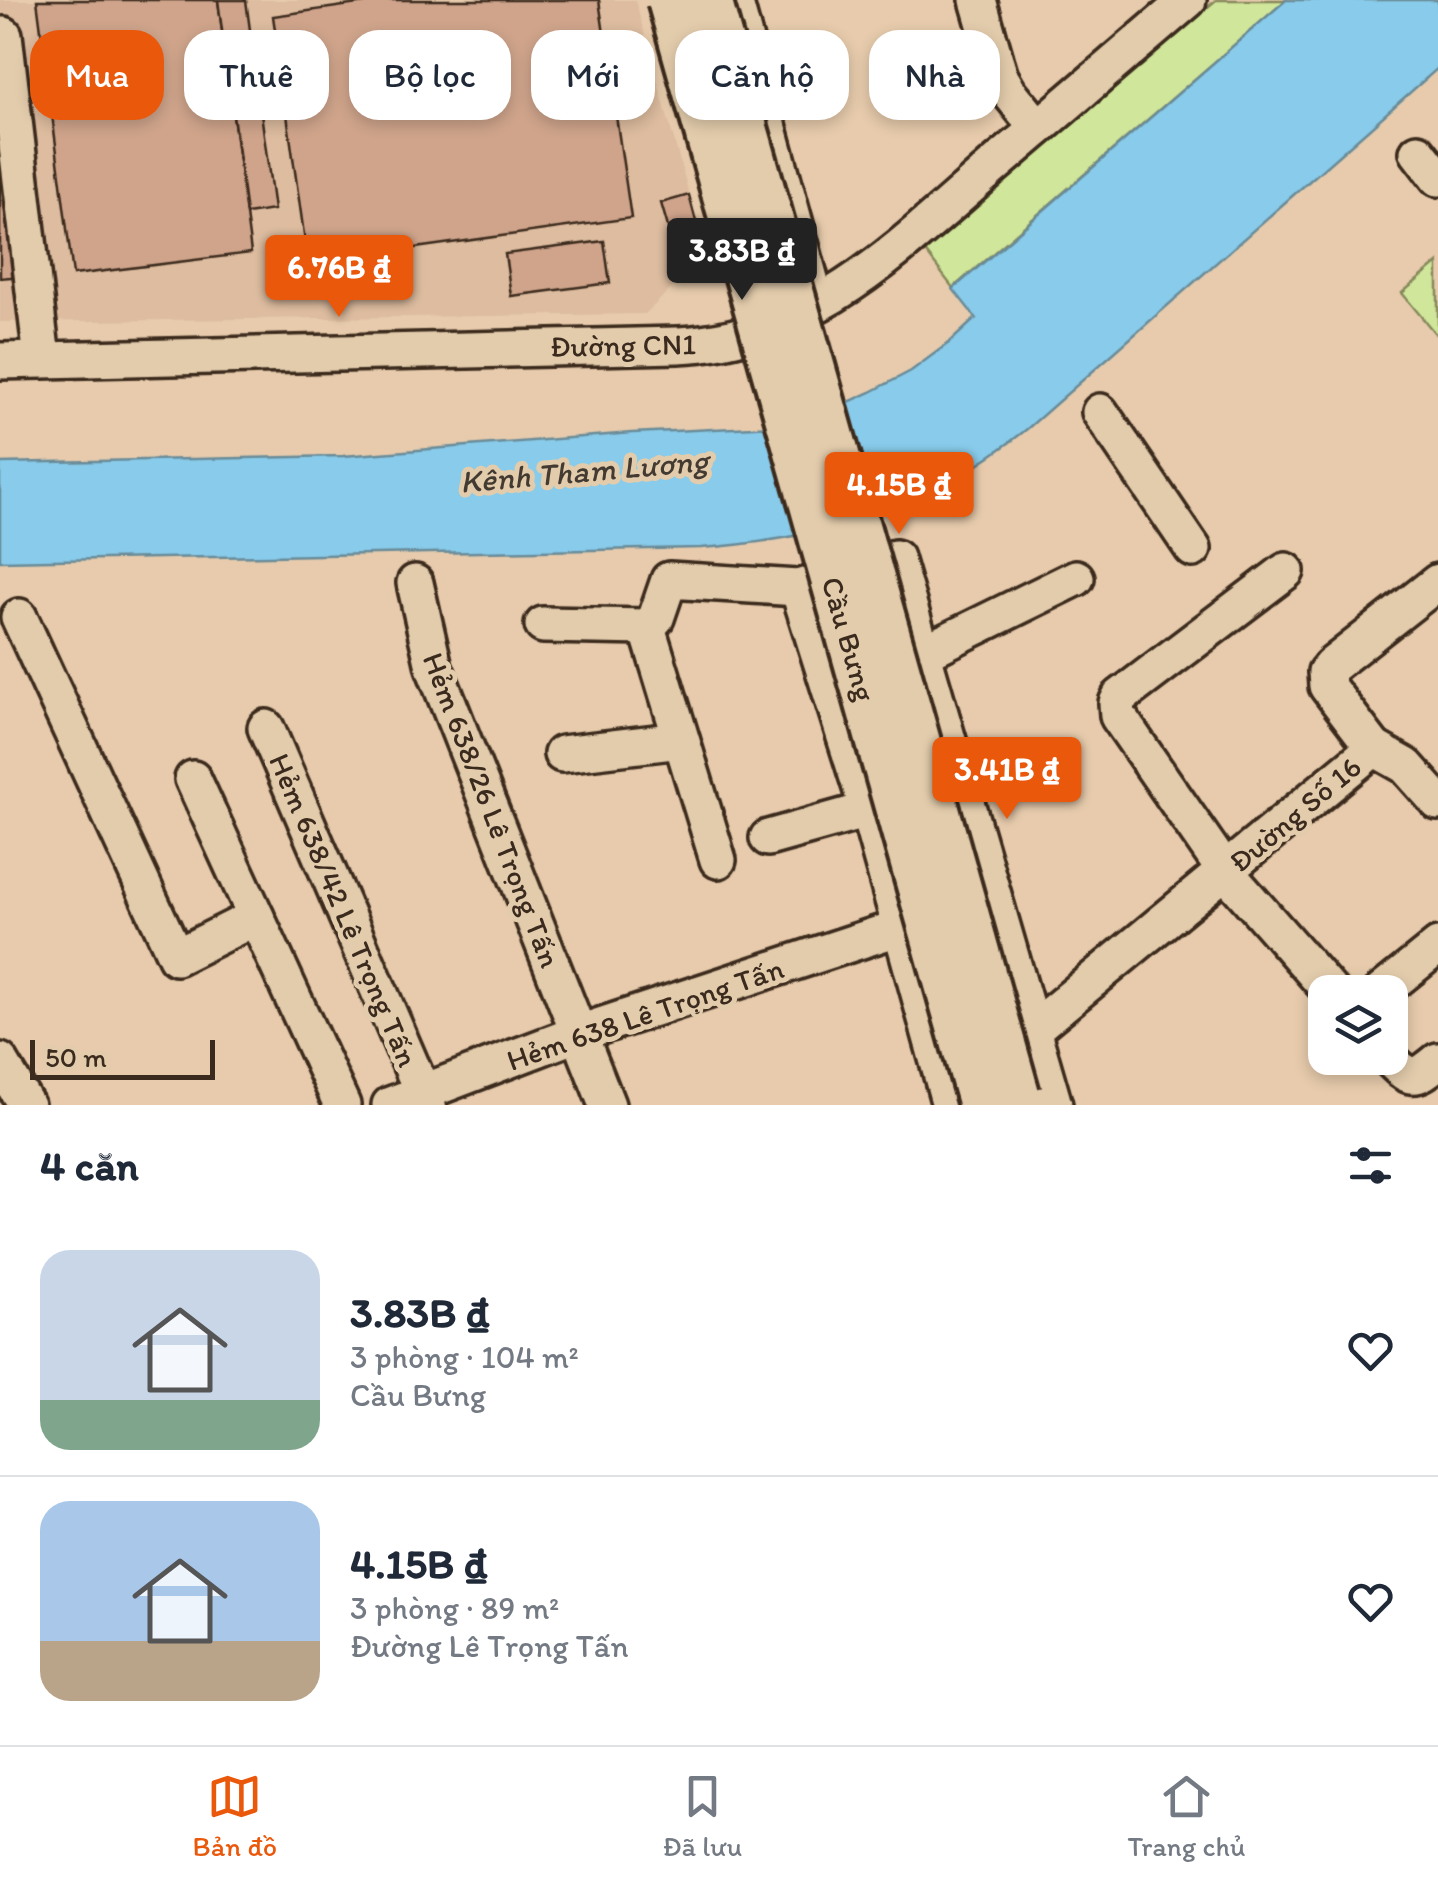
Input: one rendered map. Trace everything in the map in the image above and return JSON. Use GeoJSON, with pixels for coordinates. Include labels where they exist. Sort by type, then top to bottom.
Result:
{"type":"FeatureCollection","features":[{"type":"Feature","properties":{"kind":"main road","name":"Cầu Bưng"},"geometry":{"type":"LineString","coordinates":[[669,0],[1017,1101]]}},
{"type":"Feature","properties":{"kind":"main road","name":"Cầu Bưng"},"geometry":{"type":"LineString","coordinates":[[710,0],[1017,1101]]}},
{"type":"Feature","properties":{"kind":"street"},"geometry":{"type":"LineString","coordinates":[[734,0],[817,304]]}},
{"type":"Feature","properties":{"kind":"street"},"geometry":{"type":"LineString","coordinates":[[978,0],[1000,77],[1038,128]]}},
{"type":"Feature","properties":{"kind":"street","name":"Đường CN1"},"geometry":{"type":"LineString","coordinates":[[0,361],[695,345],[759,332],[817,304],[875,266],[1188,0]]}},
{"type":"Feature","properties":{"kind":"street"},"geometry":{"type":"LineString","coordinates":[[4,35],[42,360]]}},
{"type":"Feature","properties":{"kind":"street"},"geometry":{"type":"LineString","coordinates":[[1100,412],[1193,549]]}},
{"type":"Feature","properties":{"kind":"street"},"geometry":{"type":"LineString","coordinates":[[542,626],[647,626],[656,618],[669,580],[798,588],[895,558],[1034,1029],[1017,1101]]}},
{"type":"Feature","properties":{"kind":"street"},"geometry":{"type":"LineString","coordinates":[[1286,571],[1120,697],[1118,716],[1225,871],[1316,975]]}},
{"type":"Feature","properties":{"kind":"street"},"geometry":{"type":"LineString","coordinates":[[924,653],[1076,578]]}},
{"type":"Feature","properties":{"kind":"street","name":"Đường Số 16"},"geometry":{"type":"LineString","coordinates":[[1034,1029],[1374,748],[1328,686],[1326,672],[1438,582]]}},
{"type":"Feature","properties":{"kind":"street","name":"Hẻm 638/26 Lê Trọng Tấn"},"geometry":{"type":"LineString","coordinates":[[415,583],[434,667],[607,1105]]}},
{"type":"Feature","properties":{"kind":"street"},"geometry":{"type":"LineString","coordinates":[[798,588],[868,810],[950,1105]]}},
{"type":"Feature","properties":{"kind":"street"},"geometry":{"type":"LineString","coordinates":[[19,617],[176,956],[256,917]]}},
{"type":"Feature","properties":{"kind":"street"},"geometry":{"type":"LineString","coordinates":[[647,626],[718,860]]}},
{"type":"Feature","properties":{"kind":"street","name":"Hẻm 638/42 Lê Trọng Tấn"},"geometry":{"type":"LineString","coordinates":[[266,728],[413,1101]]}},
{"type":"Feature","properties":{"kind":"street"},"geometry":{"type":"LineString","coordinates":[[562,754],[682,740]]}},
{"type":"Feature","properties":{"kind":"street"},"geometry":{"type":"LineString","coordinates":[[1374,748],[1406,766],[1438,802]]}},
{"type":"Feature","properties":{"kind":"street"},"geometry":{"type":"LineString","coordinates":[[192,779],[342,1105]]}},
{"type":"Feature","properties":{"kind":"street"},"geometry":{"type":"LineString","coordinates":[[768,838],[868,810]]}},
{"type":"Feature","properties":{"kind":"street","name":"Hẻm 638 Lê Trọng Tấn"},"geometry":{"type":"LineString","coordinates":[[413,1101],[580,1033],[901,927]]}},
{"type":"Feature","properties":{"kind":"street"},"geometry":{"type":"LineString","coordinates":[[1402,975],[1438,946]]}},
{"type":"Feature","properties":{"kind":"street"},"geometry":{"type":"LineString","coordinates":[[0,1062],[26,1105]]}},
{"type":"Feature","properties":{"kind":"shaded area"},"geometry":{"type":"Polygon","coordinates":[[[0,0],[635,0],[643,30],[531,30],[531,120],[655,120],[655,72],[706,255],[645,314],[0,322],[0,0]]]}},
{"type":"Feature","properties":{"kind":"green space"},"geometry":{"type":"Polygon","coordinates":[[[1216,0],[1286,0],[953,288],[924,250],[1216,0]]]}},
{"type":"Feature","properties":{"kind":"green space"},"geometry":{"type":"Polygon","coordinates":[[[1438,263],[1438,337],[1402,293],[1438,263]]]}},
{"type":"Feature","properties":{"kind":"water","name":"Kênh Tham Lương"},"geometry":{"type":"Polygon","coordinates":[[[1286,0],[1438,0],[1438,68],[1027,429],[952,480],[914,499],[874,515],[791,537],[701,548],[0,561],[0,463],[343,456],[632,433],[798,425],[911,371],[950,342],[976,318],[953,289],[1286,0]]]}},
{"type":"Feature","properties":{"kind":"building"},"geometry":{"type":"Polygon","coordinates":[[[37,0],[218,0],[222,30],[184,30],[184,120],[234,120],[251,253],[73,275],[53,120],[164,120],[164,30],[41,30],[37,0]]]}},
{"type":"Feature","properties":{"kind":"building"},"geometry":{"type":"Polygon","coordinates":[[[218,0],[246,0],[250,30],[222,30],[218,0]]]}},
{"type":"Feature","properties":{"kind":"building"},"geometry":{"type":"Polygon","coordinates":[[[386,0],[599,0],[603,30],[531,30],[531,120],[617,120],[631,218],[308,263],[288,120],[329,120],[329,30],[275,30],[273,16],[386,0]]]}},
{"type":"Feature","properties":{"kind":"building"},"geometry":{"type":"Polygon","coordinates":[[[0,97],[22,276],[0,278],[0,97]]]}},
{"type":"Feature","properties":{"kind":"building"},"geometry":{"type":"Polygon","coordinates":[[[234,120],[262,120],[274,210],[246,214],[234,120]]]}},
{"type":"Feature","properties":{"kind":"building"},"geometry":{"type":"Polygon","coordinates":[[[689,195],[702,244],[675,251],[661,203],[689,195]]]}},
{"type":"Feature","properties":{"kind":"building"},"geometry":{"type":"Polygon","coordinates":[[[604,241],[610,283],[511,296],[505,254],[604,241]]]}}]}
